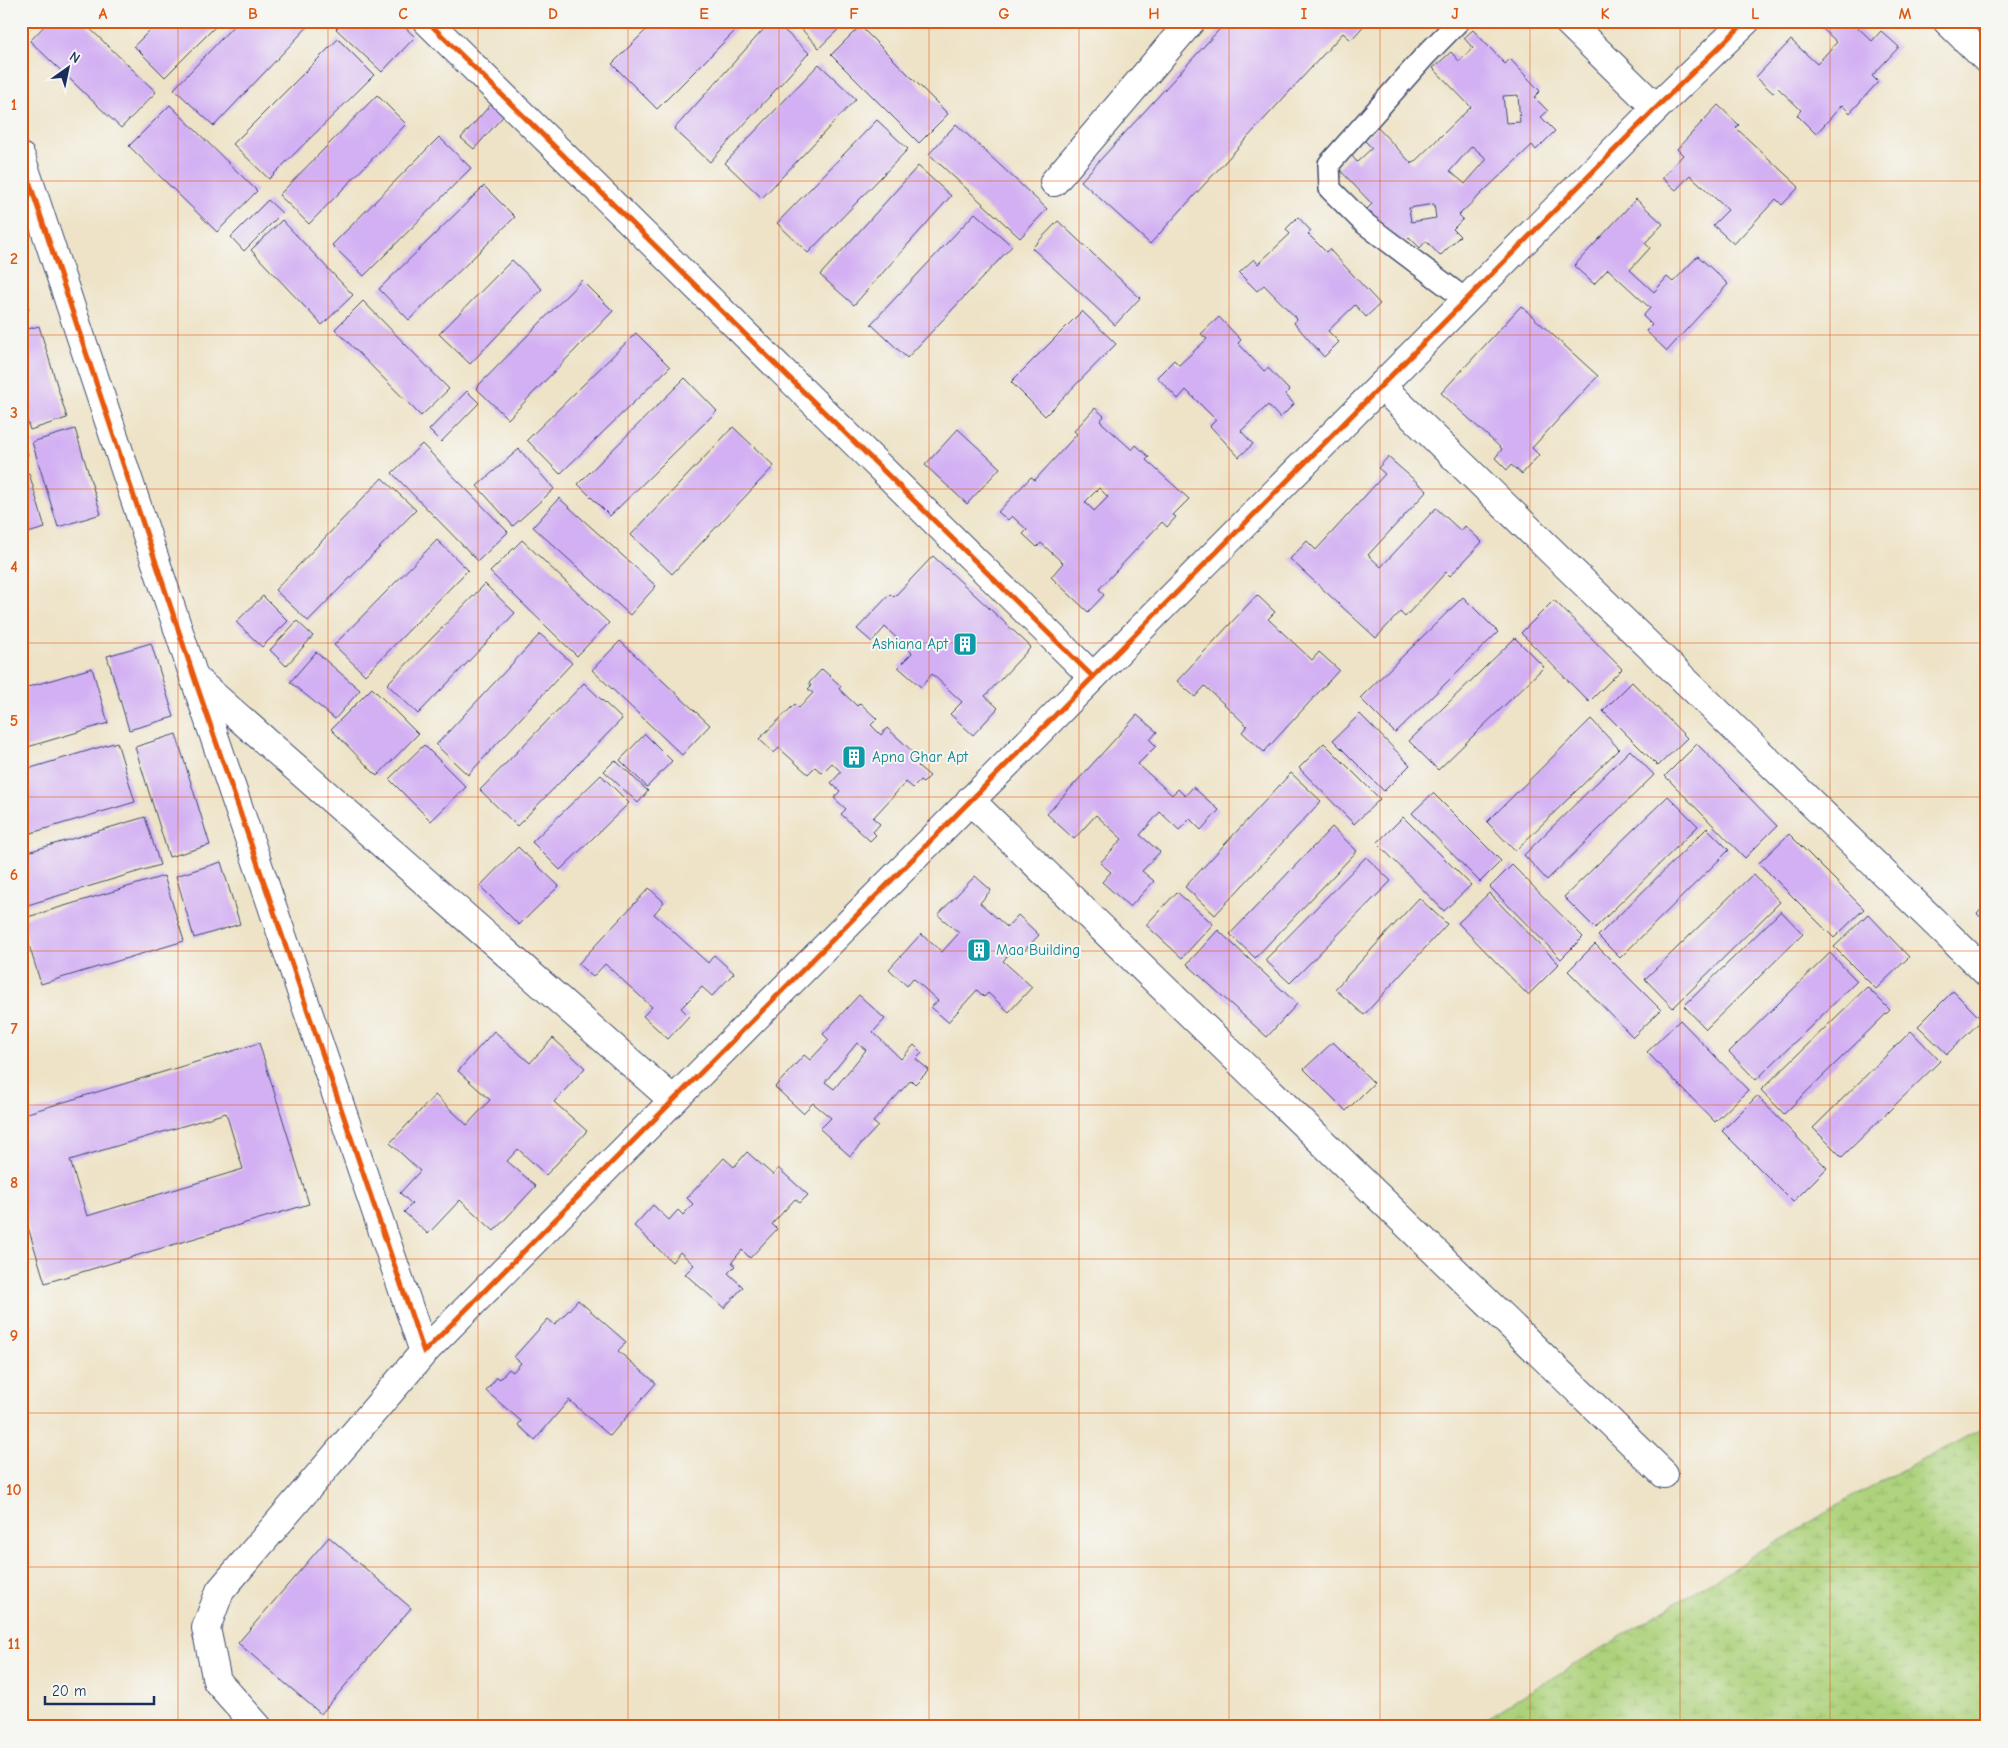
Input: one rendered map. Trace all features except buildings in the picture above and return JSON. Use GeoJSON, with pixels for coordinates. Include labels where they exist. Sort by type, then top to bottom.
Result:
{"type":"FeatureCollection","features":[{"type":"Feature","properties":{"kind":"street"},"geometry":{"type":"LineString","coordinates":[[427,21],[1093,677]]}},
{"type":"Feature","properties":{"kind":"street"},"geometry":{"type":"LineString","coordinates":[[1054,182],[1191,21]]}},
{"type":"Feature","properties":{"kind":"street"},"geometry":{"type":"LineString","coordinates":[[1566,21],[1656,108]]}},
{"type":"Feature","properties":{"kind":"street"},"geometry":{"type":"LineString","coordinates":[[258,1727],[217,1681],[206,1628],[220,1591],[424,1352],[1656,108],[1746,21]]}},
{"type":"Feature","properties":{"kind":"street"},"geometry":{"type":"LineString","coordinates":[[1947,21],[1987,60]]}},
{"type":"Feature","properties":{"kind":"street"},"geometry":{"type":"LineString","coordinates":[[21,157],[194,678],[424,1352]]}},
{"type":"Feature","properties":{"kind":"street"},"geometry":{"type":"LineString","coordinates":[[1381,386],[1987,973]]}},
{"type":"Feature","properties":{"kind":"street"},"geometry":{"type":"LineString","coordinates":[[194,678],[673,1100]]}},
{"type":"Feature","properties":{"kind":"street"},"geometry":{"type":"LineString","coordinates":[[970,800],[1664,1474]]}},
{"type":"Feature","properties":{"kind":"lane"},"geometry":{"type":"LineString","coordinates":[[1459,21],[1423,58],[1328,164],[1330,189],[1364,223],[1466,300]]}},
{"type":"Feature","properties":{"kind":"green space"},"geometry":{"type":"Polygon","coordinates":[[[1987,1426],[1987,1727],[1471,1727],[1857,1494],[1987,1426]]]}},
{"type":"Feature","properties":{"kind":"cycle path"},"geometry":{"type":"LineString","coordinates":[[427,21],[1093,677],[1656,108],[1746,21]]}},
{"type":"Feature","properties":{"kind":"cycle path"},"geometry":{"type":"LineString","coordinates":[[21,157],[194,677],[424,1352],[1093,677]]}},
{"type":"Feature","properties":{"kind":"place","name":"Ashiana Apt"},"geometry":{"type":"Point","coordinates":[965,644]}},
{"type":"Feature","properties":{"kind":"place","name":"Apna Ghar Apt"},"geometry":{"type":"Point","coordinates":[854,757]}},
{"type":"Feature","properties":{"kind":"place","name":"Maa Building"},"geometry":{"type":"Point","coordinates":[979,950]}}]}
